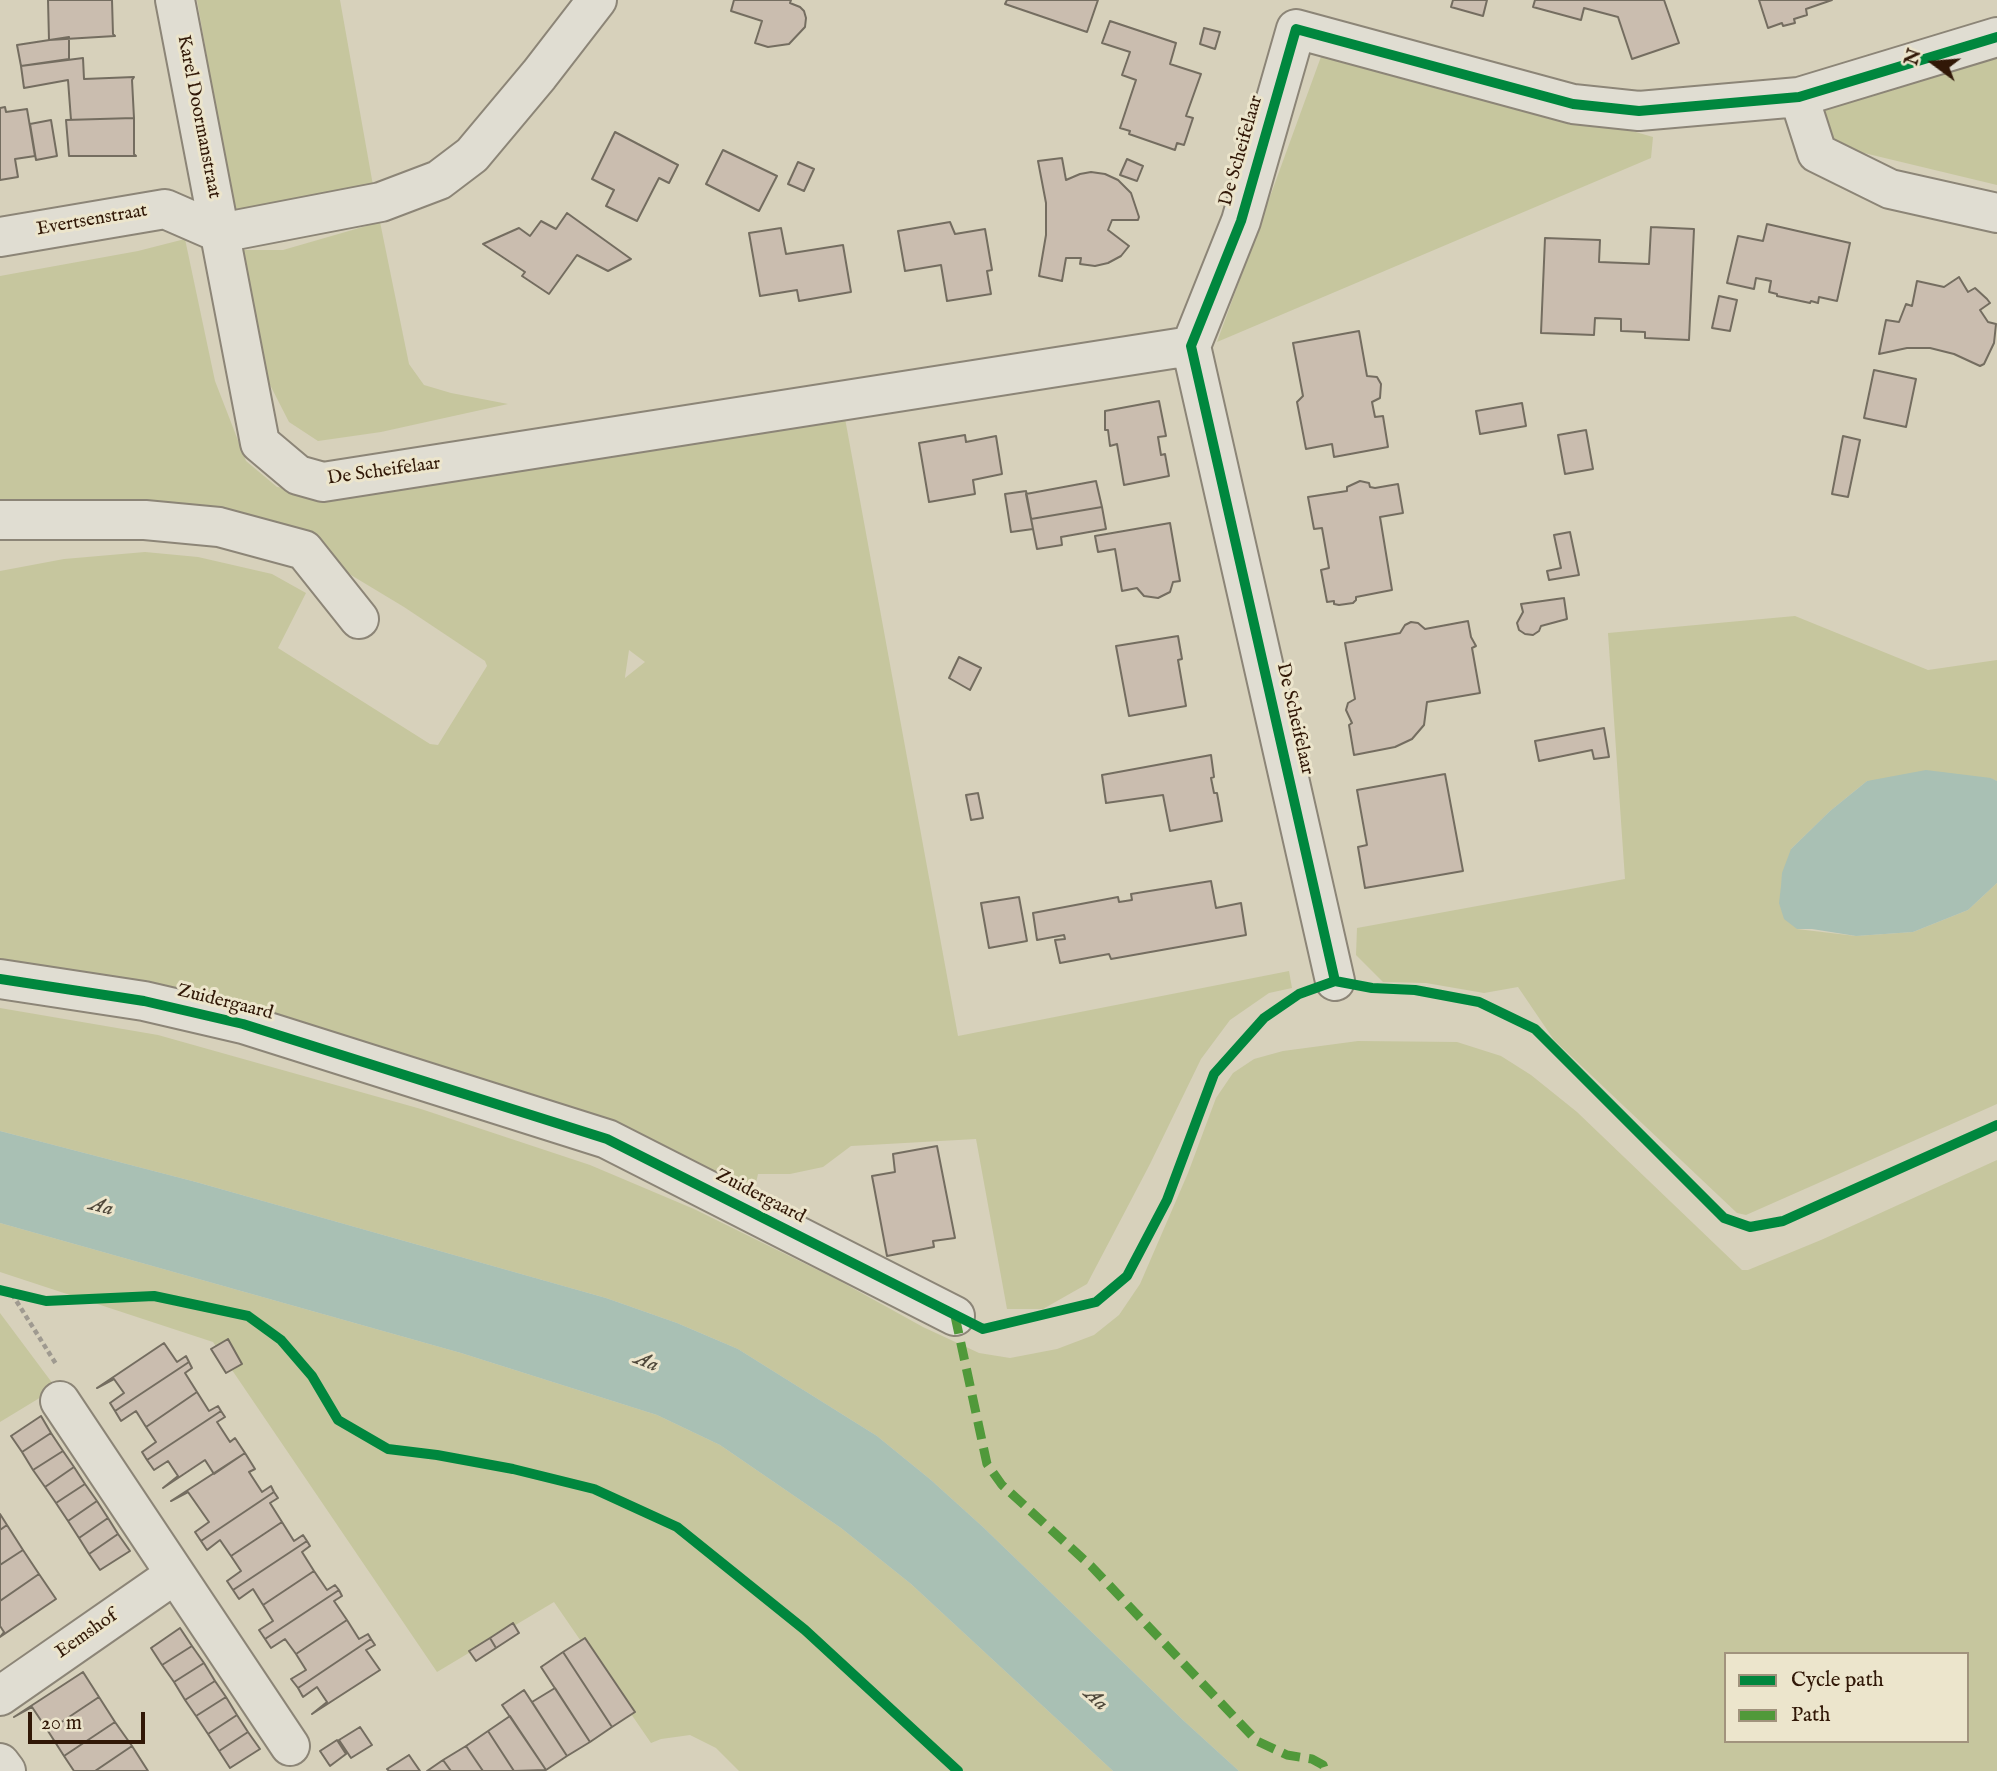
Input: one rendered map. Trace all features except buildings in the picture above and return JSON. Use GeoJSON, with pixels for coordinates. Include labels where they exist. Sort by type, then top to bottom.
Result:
{"type":"FeatureCollection","features":[{"type":"Feature","properties":{"kind":"street","name":"Karel Doormanstraat"},"geometry":{"type":"LineString","coordinates":[[175,0],[220,233]]}},
{"type":"Feature","properties":{"kind":"street"},"geometry":{"type":"LineString","coordinates":[[220,233],[381,202],[439,180],[472,155],[540,75],[597,0]]}},
{"type":"Feature","properties":{"kind":"street","name":"De Scheifelaar"},"geometry":{"type":"LineString","coordinates":[[1335,981],[1191,346],[1241,221],[1300,15],[1573,104],[1639,111],[1799,97],[1997,37]]}},
{"type":"Feature","properties":{"kind":"street"},"geometry":{"type":"LineString","coordinates":[[1799,97],[1817,153],[1890,189],[1997,213]]}},
{"type":"Feature","properties":{"kind":"street","name":"Evertsenstraat"},"geometry":{"type":"LineString","coordinates":[[0,237],[165,209],[220,233]]}},
{"type":"Feature","properties":{"kind":"street","name":"De Scheifelaar"},"geometry":{"type":"LineString","coordinates":[[220,233],[260,443],[298,475],[323,482],[1191,346]]}},
{"type":"Feature","properties":{"kind":"street"},"geometry":{"type":"LineString","coordinates":[[0,520],[145,520],[219,527],[304,550],[359,619]]}},
{"type":"Feature","properties":{"kind":"street","name":"Zuidergaard"},"geometry":{"type":"LineString","coordinates":[[0,979],[144,1001],[243,1024],[607,1139],[955,1316]]}},
{"type":"Feature","properties":{"kind":"street"},"geometry":{"type":"LineString","coordinates":[[60,1401],[290,1746]]}},
{"type":"Feature","properties":{"kind":"street","name":"Eemshof"},"geometry":{"type":"LineString","coordinates":[[0,1696],[174,1575]]}},
{"type":"Feature","properties":{"kind":"street"},"geometry":{"type":"LineString","coordinates":[[0,1763],[6,1771]]}},
{"type":"Feature","properties":{"kind":"path"},"geometry":{"type":"LineString","coordinates":[[0,1290],[18,1295],[74,1392],[60,1401]]}},
{"type":"Feature","properties":{"kind":"green space"},"geometry":{"type":"Polygon","coordinates":[[[197,0],[340,0],[374,191],[247,215],[225,201],[209,69],[197,0]]]}},
{"type":"Feature","properties":{"kind":"green space"},"geometry":{"type":"Polygon","coordinates":[[[1997,33],[1997,185],[1839,147],[1820,117],[1822,87],[1997,33]]]}},
{"type":"Feature","properties":{"kind":"green space"},"geometry":{"type":"Polygon","coordinates":[[[1360,53],[1653,137],[1651,158],[1217,342],[1322,54],[1360,53]]]}},
{"type":"Feature","properties":{"kind":"green space"},"geometry":{"type":"Polygon","coordinates":[[[380,222],[409,364],[424,385],[508,404],[381,432],[318,441],[289,422],[267,379],[240,250],[283,250],[380,222]]]}},
{"type":"Feature","properties":{"kind":"green space"},"geometry":{"type":"Polygon","coordinates":[[[185,239],[215,381],[246,461],[277,487],[322,493],[842,402],[958,1036],[1289,971],[1292,988],[1269,993],[1230,1020],[1201,1059],[1087,1284],[1043,1309],[1007,1309],[976,1139],[851,1146],[823,1167],[790,1174],[758,1174],[753,1196],[0,972],[0,571],[64,559],[145,552],[198,557],[272,574],[306,593],[278,648],[430,744],[438,745],[487,666],[485,661],[404,607],[331,563],[263,533],[0,535],[0,276],[138,251],[185,239]],[[629,650],[625,678],[645,662],[629,650]]]}},
{"type":"Feature","properties":{"kind":"green space"},"geometry":{"type":"Polygon","coordinates":[[[1795,616],[1928,670],[1997,660],[1997,781],[1990,778],[1867,781],[1830,811],[1791,849],[1797,929],[1856,936],[1913,932],[1968,910],[1997,883],[1997,1104],[1746,1215],[1737,1213],[1554,1040],[1518,987],[1484,993],[1426,983],[1383,982],[1356,955],[1357,928],[1625,879],[1608,633],[1795,616]]]}},
{"type":"Feature","properties":{"kind":"green space"},"geometry":{"type":"Polygon","coordinates":[[[0,1008],[158,1035],[421,1109],[590,1165],[694,1209],[979,1353],[1010,1358],[1057,1349],[1094,1335],[1119,1315],[1140,1284],[1188,1173],[1216,1098],[1233,1073],[1254,1059],[1283,1051],[1358,1041],[1457,1042],[1501,1056],[1531,1075],[1577,1112],[1742,1270],[1748,1270],[1821,1240],[1997,1160],[1997,1771],[1239,1771],[931,1480],[877,1436],[738,1349],[677,1323],[606,1298],[196,1182],[0,1131],[0,1008]]]}},
{"type":"Feature","properties":{"kind":"green space"},"geometry":{"type":"Polygon","coordinates":[[[0,1223],[461,1353],[657,1415],[720,1445],[841,1528],[911,1584],[1113,1771],[739,1771],[716,1748],[690,1735],[651,1743],[554,1602],[437,1672],[213,1342],[0,1272],[0,1223]]]}},
{"type":"Feature","properties":{"kind":"green space"},"geometry":{"type":"Polygon","coordinates":[[[0,1313],[56,1388],[0,1422],[0,1313]]]}},
{"type":"Feature","properties":{"kind":"water"},"geometry":{"type":"Polygon","coordinates":[[[1926,770],[1997,781],[1997,883],[1968,910],[1913,932],[1856,936],[1797,929],[1784,919],[1779,903],[1782,873],[1791,849],[1830,811],[1867,781],[1926,770]]]}},
{"type":"Feature","properties":{"kind":"water","name":"Aa"},"geometry":{"type":"Polygon","coordinates":[[[0,1131],[196,1182],[606,1298],[677,1323],[738,1349],[877,1436],[931,1480],[1239,1771],[1113,1771],[911,1584],[841,1528],[720,1445],[657,1415],[461,1353],[0,1223],[0,1131]]]}},
{"type":"Feature","properties":{"kind":"marked path"},"geometry":{"type":"LineString","coordinates":[[955,1316],[987,1464],[1002,1485],[1091,1566],[1257,1741],[1287,1755],[1312,1759],[1323,1765],[1325,1771]]}},
{"type":"Feature","properties":{"kind":"cycle path"},"geometry":{"type":"LineString","coordinates":[[1335,981],[1191,346],[1241,221],[1296,29],[1573,104],[1639,111],[1799,97],[1997,37]]}},
{"type":"Feature","properties":{"kind":"cycle path"},"geometry":{"type":"LineString","coordinates":[[0,979],[144,1001],[243,1024],[607,1139],[983,1329],[1096,1302],[1127,1276],[1167,1200],[1214,1074],[1264,1018],[1299,994],[1335,981]]}},
{"type":"Feature","properties":{"kind":"cycle path"},"geometry":{"type":"LineString","coordinates":[[1335,981],[1372,988],[1415,990],[1479,1002],[1535,1029],[1724,1218],[1750,1227],[1783,1221],[1997,1125]]}},
{"type":"Feature","properties":{"kind":"cycle path"},"geometry":{"type":"LineString","coordinates":[[0,1290],[46,1301],[154,1296],[248,1316],[281,1340],[312,1376],[338,1420],[388,1449],[513,1469],[594,1489],[677,1527],[805,1630],[958,1771]]}}]}
